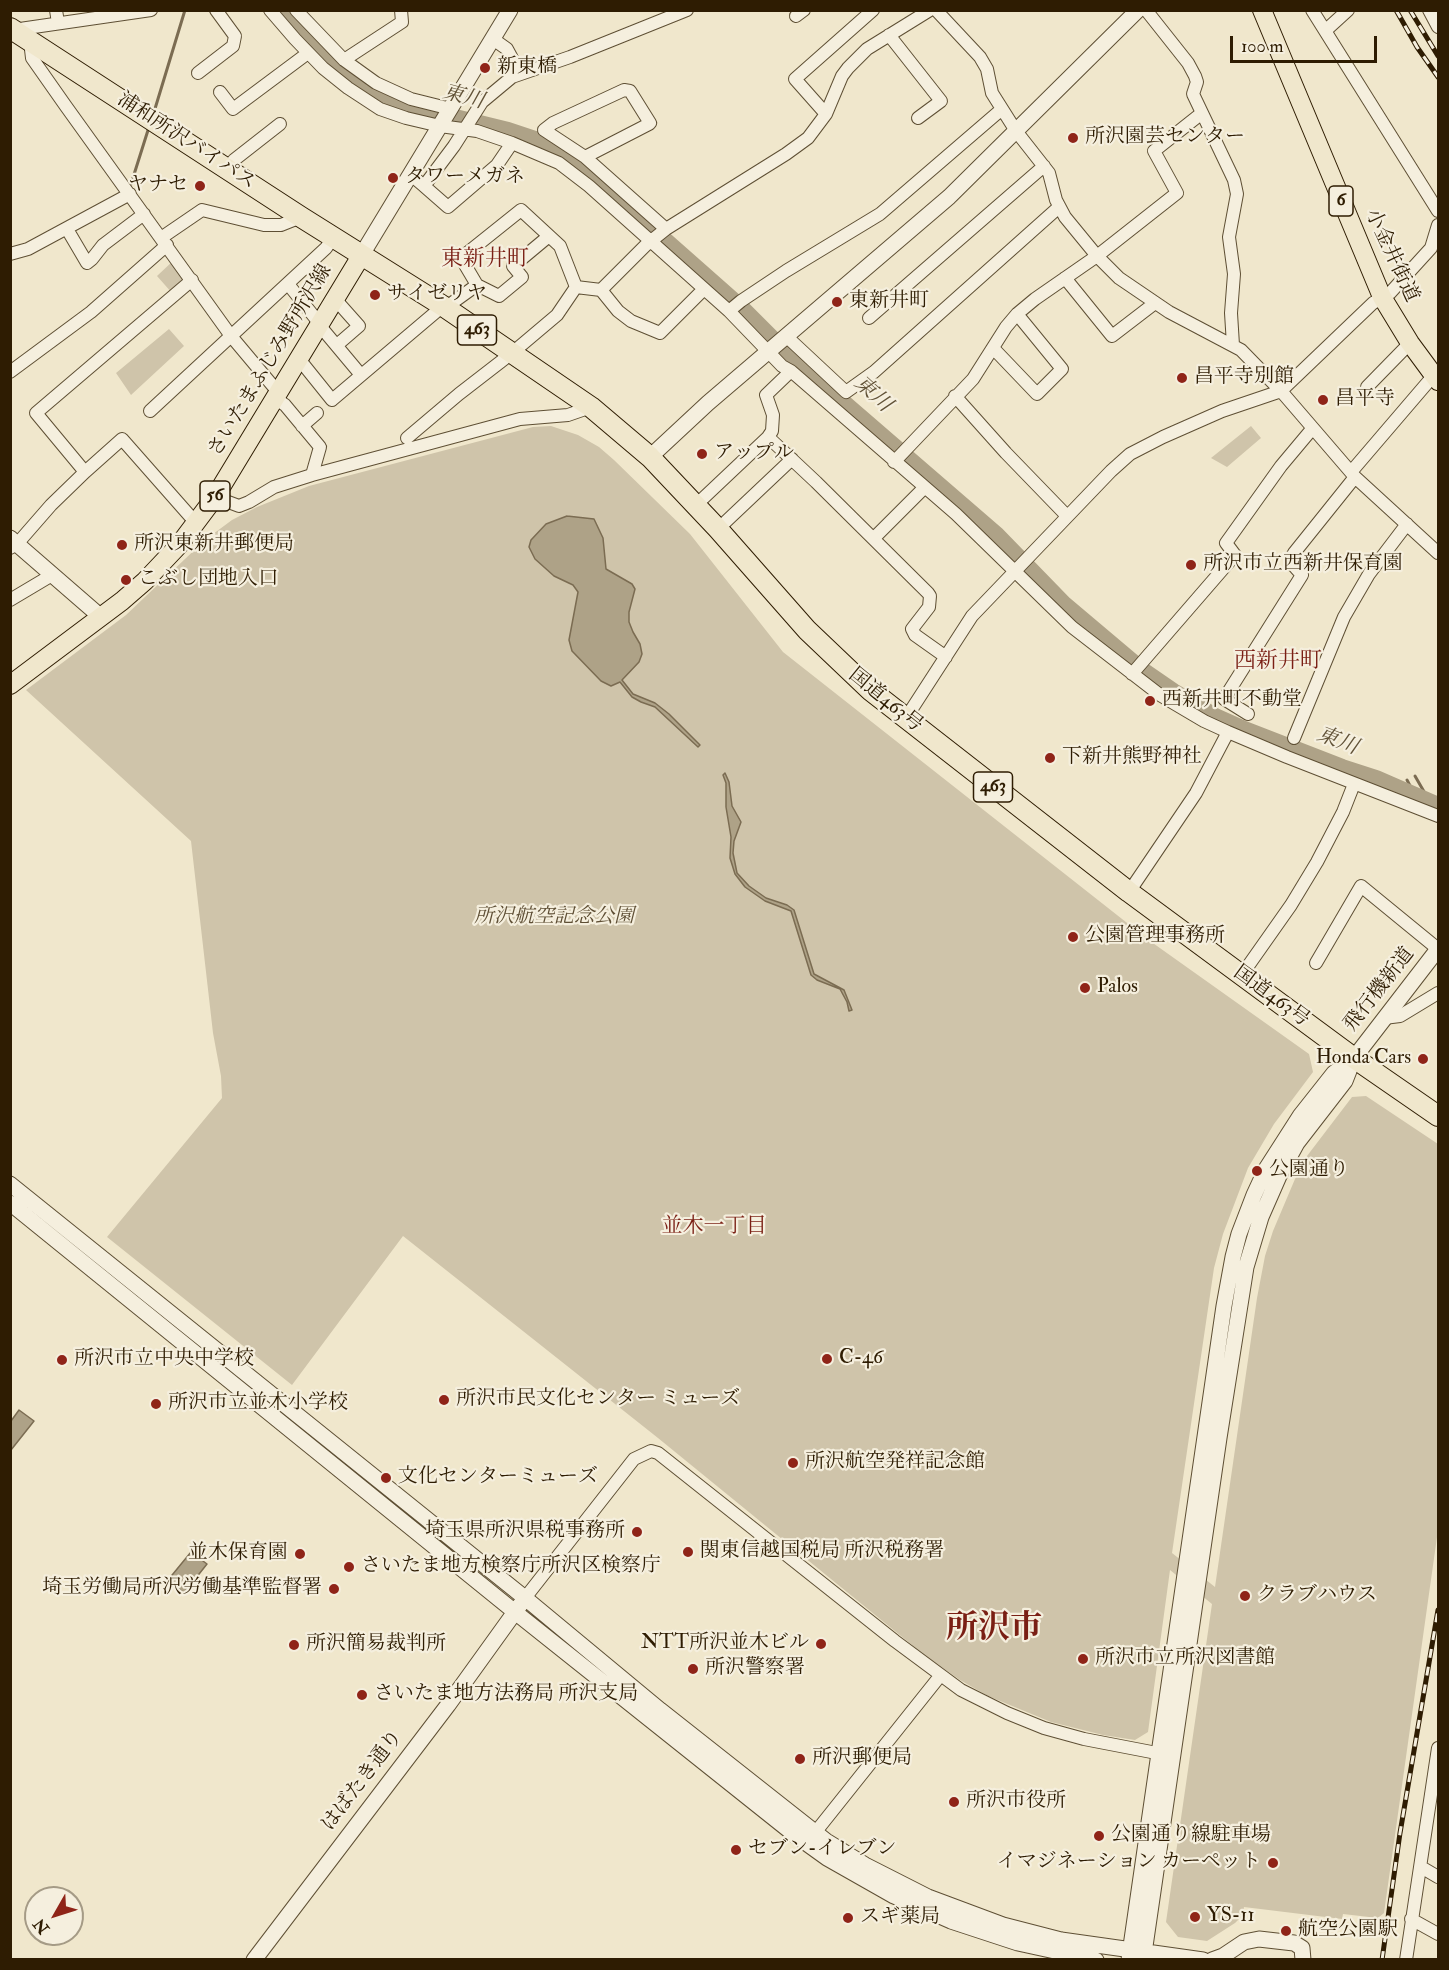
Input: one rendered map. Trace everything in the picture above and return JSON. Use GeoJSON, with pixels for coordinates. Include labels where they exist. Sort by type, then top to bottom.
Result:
{"type":"FeatureCollection","features":[{"type":"Feature","properties":{"kind":"highway","name":"浦和所沢バイパス"},"geometry":{"type":"LineString","coordinates":[[11,29],[362,256]]}},
{"type":"Feature","properties":{"kind":"highway","name":"国道463号"},"geometry":{"type":"LineString","coordinates":[[362,256],[444,307],[591,407],[651,457],[718,529],[779,600],[834,658],[870,690],[1129,892],[1354,1058],[1438,1116]]}},
{"type":"Feature","properties":{"kind":"main road","name":"小金井街道"},"geometry":{"type":"LineString","coordinates":[[1262,10],[1382,297],[1410,343],[1436,378]]}},
{"type":"Feature","properties":{"kind":"main road","name":"さいたまふじみ野所沢線"},"geometry":{"type":"LineString","coordinates":[[10,685],[145,581],[179,545],[215,497],[362,256]]}},
{"type":"Feature","properties":{"kind":"street"},"geometry":{"type":"LineString","coordinates":[[11,29],[57,17],[152,10]]}},
{"type":"Feature","properties":{"kind":"street"},"geometry":{"type":"LineString","coordinates":[[198,73],[233,46],[235,36],[216,10]]}},
{"type":"Feature","properties":{"kind":"street"},"geometry":{"type":"LineString","coordinates":[[270,10],[308,52],[348,88],[380,109],[406,118],[446,117]]}},
{"type":"Feature","properties":{"kind":"street"},"geometry":{"type":"LineString","coordinates":[[296,10],[344,60],[360,73],[464,128],[512,143],[559,163],[658,236]]}},
{"type":"Feature","properties":{"kind":"street"},"geometry":{"type":"LineString","coordinates":[[344,60],[402,22],[400,10]]}},
{"type":"Feature","properties":{"kind":"street"},"geometry":{"type":"LineString","coordinates":[[362,256],[510,10]]}},
{"type":"Feature","properties":{"kind":"street"},"geometry":{"type":"LineString","coordinates":[[424,186],[454,146],[473,114],[491,93],[520,73],[570,57],[687,10]]}},
{"type":"Feature","properties":{"kind":"street"},"geometry":{"type":"LineString","coordinates":[[826,114],[795,79],[873,10]]}},
{"type":"Feature","properties":{"kind":"street"},"geometry":{"type":"LineString","coordinates":[[601,290],[658,236],[808,138],[826,114],[842,76],[848,68],[867,50],[930,10]]}},
{"type":"Feature","properties":{"kind":"street"},"geometry":{"type":"LineString","coordinates":[[936,10],[981,57],[987,69],[993,93],[1016,131],[1044,166],[1050,177],[1059,207],[1097,256],[1119,278],[1155,303],[1203,332],[1240,350],[1281,391],[1353,475],[1438,553]]}},
{"type":"Feature","properties":{"kind":"street"},"geometry":{"type":"LineString","coordinates":[[651,457],[708,404],[949,197],[1138,10]]}},
{"type":"Feature","properties":{"kind":"street"},"geometry":{"type":"LineString","coordinates":[[1146,10],[1188,63],[1195,76],[1197,82],[1193,94],[1234,180],[1237,194],[1229,237],[1234,274],[1231,313],[1233,345]]}},
{"type":"Feature","properties":{"kind":"street"},"geometry":{"type":"LineString","coordinates":[[1312,10],[1438,211]]}},
{"type":"Feature","properties":{"kind":"street"},"geometry":{"type":"LineString","coordinates":[[1325,31],[1348,10]]}},
{"type":"Feature","properties":{"kind":"street"},"geometry":{"type":"LineString","coordinates":[[1429,10],[1438,27]]}},
{"type":"Feature","properties":{"kind":"street"},"geometry":{"type":"LineString","coordinates":[[889,35],[941,101],[918,118]]}},
{"type":"Feature","properties":{"kind":"street"},"geometry":{"type":"LineString","coordinates":[[494,39],[507,49],[520,73]]}},
{"type":"Feature","properties":{"kind":"street"},"geometry":{"type":"LineString","coordinates":[[30,41],[32,58],[231,336],[320,447],[312,475]]}},
{"type":"Feature","properties":{"kind":"street"},"geometry":{"type":"LineString","coordinates":[[220,92],[233,109],[308,52]]}},
{"type":"Feature","properties":{"kind":"street"},"geometry":{"type":"LineString","coordinates":[[585,157],[650,123],[630,91],[624,90],[553,123],[544,130],[585,157],[658,236],[703,290],[734,307],[777,344],[846,392],[894,355],[1059,207]]}},
{"type":"Feature","properties":{"kind":"street"},"geometry":{"type":"LineString","coordinates":[[734,307],[786,271],[879,214],[1002,109]]}},
{"type":"Feature","properties":{"kind":"street"},"geometry":{"type":"LineString","coordinates":[[895,460],[973,379],[1017,314],[1097,256],[1177,193],[1154,151],[1202,113]]}},
{"type":"Feature","properties":{"kind":"street"},"geometry":{"type":"LineString","coordinates":[[227,168],[280,124]]}},
{"type":"Feature","properties":{"kind":"street"},"geometry":{"type":"LineString","coordinates":[[411,175],[448,207],[497,165],[512,143]]}},
{"type":"Feature","properties":{"kind":"street"},"geometry":{"type":"LineString","coordinates":[[869,318],[1044,166]]}},
{"type":"Feature","properties":{"kind":"street"},"geometry":{"type":"LineString","coordinates":[[10,254],[28,249],[130,194]]}},
{"type":"Feature","properties":{"kind":"street"},"geometry":{"type":"LineString","coordinates":[[10,372],[91,312],[164,242],[202,210],[264,225],[281,225],[301,217]]}},
{"type":"Feature","properties":{"kind":"street"},"geometry":{"type":"LineString","coordinates":[[549,236],[513,266],[522,277],[499,296],[477,285],[461,258],[521,210],[549,236],[564,252],[576,287]]}},
{"type":"Feature","properties":{"kind":"street"},"geometry":{"type":"LineString","coordinates":[[67,229],[87,263],[103,245],[144,214]]}},
{"type":"Feature","properties":{"kind":"street"},"geometry":{"type":"LineString","coordinates":[[906,718],[972,616],[1111,471],[1135,451],[1202,419],[1281,391],[1374,303],[1390,293],[1436,243],[1438,225]]}},
{"type":"Feature","properties":{"kind":"street"},"geometry":{"type":"LineString","coordinates":[[150,411],[288,284],[326,248],[333,238]]}},
{"type":"Feature","properties":{"kind":"street"},"geometry":{"type":"LineString","coordinates":[[1065,278],[1112,336],[1155,303]]}},
{"type":"Feature","properties":{"kind":"street"},"geometry":{"type":"LineString","coordinates":[[85,472],[36,413],[192,280]]}},
{"type":"Feature","properties":{"kind":"street"},"geometry":{"type":"LineString","coordinates":[[288,284],[361,375]]}},
{"type":"Feature","properties":{"kind":"street"},"geometry":{"type":"LineString","coordinates":[[299,359],[332,400],[444,307],[477,285]]}},
{"type":"Feature","properties":{"kind":"street"},"geometry":{"type":"LineString","coordinates":[[576,287],[601,290],[618,311],[631,321],[660,333],[703,290]]}},
{"type":"Feature","properties":{"kind":"street"},"geometry":{"type":"LineString","coordinates":[[406,438],[557,315],[576,287]]}},
{"type":"Feature","properties":{"kind":"street"},"geometry":{"type":"LineString","coordinates":[[335,299],[358,326],[336,345]]}},
{"type":"Feature","properties":{"kind":"street"},"geometry":{"type":"LineString","coordinates":[[993,348],[1037,394],[1062,369],[1017,314]]}},
{"type":"Feature","properties":{"kind":"street"},"geometry":{"type":"LineString","coordinates":[[1367,387],[1410,343]]}},
{"type":"Feature","properties":{"kind":"street"},"geometry":{"type":"LineString","coordinates":[[777,344],[782,366],[791,371],[895,460],[924,488],[1020,565],[1072,627],[1178,707],[1228,732],[1438,816]]}},
{"type":"Feature","properties":{"kind":"street"},"geometry":{"type":"LineString","coordinates":[[696,505],[768,437],[772,431],[773,415],[766,395],[791,371]]}},
{"type":"Feature","properties":{"kind":"street"},"geometry":{"type":"LineString","coordinates":[[1248,714],[1224,699],[1302,575],[1294,566],[1291,558],[1353,475],[1436,378]]}},
{"type":"Feature","properties":{"kind":"street"},"geometry":{"type":"LineString","coordinates":[[955,396],[1006,453],[1068,516]]}},
{"type":"Feature","properties":{"kind":"street"},"geometry":{"type":"LineString","coordinates":[[215,497],[239,506],[274,487],[312,475],[520,419],[568,415],[591,407]]}},
{"type":"Feature","properties":{"kind":"street"},"geometry":{"type":"LineString","coordinates":[[302,426],[317,413]]}},
{"type":"Feature","properties":{"kind":"street"},"geometry":{"type":"LineString","coordinates":[[1134,672],[1235,555],[1226,543],[1281,466],[1312,429]]}},
{"type":"Feature","properties":{"kind":"street"},"geometry":{"type":"LineString","coordinates":[[768,437],[874,538],[930,596],[929,607],[912,630],[915,635],[946,657]]}},
{"type":"Feature","properties":{"kind":"street"},"geometry":{"type":"LineString","coordinates":[[101,617],[13,543],[122,439],[196,523]]}},
{"type":"Feature","properties":{"kind":"street"},"geometry":{"type":"LineString","coordinates":[[718,529],[792,459]]}},
{"type":"Feature","properties":{"kind":"street"},"geometry":{"type":"LineString","coordinates":[[874,538],[924,488]]}},
{"type":"Feature","properties":{"kind":"street"},"geometry":{"type":"LineString","coordinates":[[1294,738],[1344,617],[1369,574],[1407,524]]}},
{"type":"Feature","properties":{"kind":"street"},"geometry":{"type":"LineString","coordinates":[[10,600],[52,575]]}},
{"type":"Feature","properties":{"kind":"street"},"geometry":{"type":"LineString","coordinates":[[1129,892],[1196,793],[1228,732]]}},
{"type":"Feature","properties":{"kind":"street"},"geometry":{"type":"LineString","coordinates":[[1241,976],[1323,853],[1344,812],[1354,784]]}},
{"type":"Feature","properties":{"kind":"street"},"geometry":{"type":"LineString","coordinates":[[1316,963],[1361,886],[1438,949]]}},
{"type":"Feature","properties":{"kind":"street","name":"飛行機新道"},"geometry":{"type":"LineString","coordinates":[[1137,1955],[1248,1256],[1279,1176],[1297,1143],[1345,1081],[1354,1058],[1438,949]]}},
{"type":"Feature","properties":{"kind":"street"},"geometry":{"type":"LineString","coordinates":[[1384,1018],[1400,1016],[1438,993]]}},
{"type":"Feature","properties":{"kind":"street"},"geometry":{"type":"LineString","coordinates":[[10,1184],[525,1598],[811,1838],[834,1863],[876,1887],[951,1921],[1036,1948],[1096,1959]]}},
{"type":"Feature","properties":{"kind":"street"},"geometry":{"type":"LineString","coordinates":[[10,1203],[515,1612],[795,1835],[811,1838],[928,1897],[1003,1924],[1061,1940],[1137,1955],[1203,1959]]}},
{"type":"Feature","properties":{"kind":"street"},"geometry":{"type":"LineString","coordinates":[[525,1598],[629,1465],[639,1455],[651,1450],[658,1453],[940,1676],[971,1695],[1044,1728],[1167,1755]]}},
{"type":"Feature","properties":{"kind":"street","name":"はばたき通り"},"geometry":{"type":"LineString","coordinates":[[254,1959],[448,1705],[525,1598]]}},
{"type":"Feature","properties":{"kind":"street"},"geometry":{"type":"LineString","coordinates":[[811,1838],[940,1676]]}},
{"type":"Feature","properties":{"kind":"street"},"geometry":{"type":"LineString","coordinates":[[1406,1959],[1411,1919],[1435,1797],[1438,1748]]}},
{"type":"Feature","properties":{"kind":"street"},"geometry":{"type":"LineString","coordinates":[[1421,1867],[1438,1877]]}},
{"type":"Feature","properties":{"kind":"street"},"geometry":{"type":"LineString","coordinates":[[1411,1919],[1438,1934]]}},
{"type":"Feature","properties":{"kind":"street"},"geometry":{"type":"LineString","coordinates":[[1212,1959],[1223,1956],[1244,1942],[1259,1939],[1294,1943],[1302,1948],[1303,1959]]}},
{"type":"Feature","properties":{"kind":"green space"},"geometry":{"type":"Polygon","coordinates":[[[174,260],[189,278],[172,293],[157,276],[174,260]]]}},
{"type":"Feature","properties":{"kind":"green space"},"geometry":{"type":"Polygon","coordinates":[[[169,329],[184,346],[131,395],[116,373],[169,329]]]}},
{"type":"Feature","properties":{"kind":"green space","name":"所沢航空記念公園"},"geometry":{"type":"Polygon","coordinates":[[[551,426],[578,435],[599,447],[690,534],[783,652],[1150,941],[1309,1054],[1313,1072],[1274,1124],[1248,1168],[1223,1234],[1214,1268],[1172,1553],[1215,1587],[1265,1256],[1295,1179],[1307,1156],[1352,1097],[1366,1096],[1438,1144],[1438,1530],[1384,1913],[1378,1918],[1343,1914],[1342,1919],[1244,1907],[1242,1916],[1235,1923],[1207,1941],[1178,1937],[1166,1922],[1212,1604],[1170,1570],[1148,1732],[1135,1740],[1103,1735],[1051,1722],[988,1696],[923,1654],[658,1438],[403,1236],[292,1385],[107,1237],[222,1098],[191,841],[26,690],[126,615],[205,540],[232,520],[257,507],[309,486],[533,427],[551,426]]]}},
{"type":"Feature","properties":{"kind":"green space"},"geometry":{"type":"Polygon","coordinates":[[[1251,426],[1261,438],[1227,467],[1211,458],[1251,426]]]}},
{"type":"Feature","properties":{"kind":"shaded area"},"geometry":{"type":"Polygon","coordinates":[[[567,516],[594,519],[603,538],[606,569],[632,584],[635,589],[629,622],[640,644],[642,654],[639,662],[622,680],[633,694],[655,703],[669,714],[700,745],[698,747],[655,707],[632,697],[620,682],[611,686],[601,681],[572,651],[569,640],[578,592],[573,585],[554,576],[535,559],[529,547],[531,540],[546,524],[567,516]]]}},
{"type":"Feature","properties":{"kind":"shaded area"},"geometry":{"type":"Polygon","coordinates":[[[725,773],[729,782],[732,806],[741,822],[734,841],[733,853],[737,873],[749,886],[766,898],[787,905],[794,910],[814,974],[844,990],[852,1010],[849,1011],[840,989],[817,980],[811,975],[791,911],[765,901],[745,887],[735,874],[730,858],[731,837],[726,807],[726,783],[723,775],[725,773]]]}},
{"type":"Feature","properties":{"kind":"shaded area"},"geometry":{"type":"Polygon","coordinates":[[[19,1410],[34,1421],[11,1450],[11,1421],[19,1410]]]}},
{"type":"Feature","properties":{"kind":"shaded area"},"geometry":{"type":"Polygon","coordinates":[[[191,1552],[207,1564],[184,1593],[168,1580],[191,1552]]]}},
{"type":"Feature","properties":{"kind":"waterway"},"geometry":{"type":"LineString","coordinates":[[154,112],[185,10]]}},
{"type":"Feature","properties":{"kind":"waterway","name":"東川"},"geometry":{"type":"LineString","coordinates":[[286,10],[306,36],[331,59],[361,82],[386,97],[402,105],[508,131],[547,144],[588,173],[742,309],[790,357],[996,535],[1064,605],[1141,670],[1215,717],[1342,768],[1376,779],[1438,806]]}},
{"type":"Feature","properties":{"kind":"waterway"},"geometry":{"type":"LineString","coordinates":[[131,184],[149,127]]}},
{"type":"Feature","properties":{"kind":"waterway"},"geometry":{"type":"LineString","coordinates":[[1415,776],[1430,802]]}},
{"type":"Feature","properties":{"kind":"waterway"},"geometry":{"type":"LineString","coordinates":[[1407,780],[1416,797]]}},
{"type":"Feature","properties":{"kind":"railway"},"geometry":{"type":"LineString","coordinates":[[1396,10],[1417,47],[1438,77]]}},
{"type":"Feature","properties":{"kind":"railway"},"geometry":{"type":"LineString","coordinates":[[1410,10],[1438,56]]}},
{"type":"Feature","properties":{"kind":"railway"},"geometry":{"type":"LineString","coordinates":[[1382,1960],[1400,1833],[1438,1610]]}},
{"type":"Feature","properties":{"kind":"place","name":"新東橋"},"geometry":{"type":"Point","coordinates":[485,68]}},
{"type":"Feature","properties":{"kind":"place","name":"所沢園芸センター"},"geometry":{"type":"Point","coordinates":[1073,138]}},
{"type":"Feature","properties":{"kind":"place","name":"タワーメガネ"},"geometry":{"type":"Point","coordinates":[393,178]}},
{"type":"Feature","properties":{"kind":"place","name":"ヤナセ"},"geometry":{"type":"Point","coordinates":[200,186]}},
{"type":"Feature","properties":{"kind":"place","name":"サイゼリヤ"},"geometry":{"type":"Point","coordinates":[375,295]}},
{"type":"Feature","properties":{"kind":"place","name":"東新井町"},"geometry":{"type":"Point","coordinates":[837,302]}},
{"type":"Feature","properties":{"kind":"place","name":"昌平寺別館"},"geometry":{"type":"Point","coordinates":[1182,378]}},
{"type":"Feature","properties":{"kind":"place","name":"昌平寺"},"geometry":{"type":"Point","coordinates":[1323,400]}},
{"type":"Feature","properties":{"kind":"place","name":"アップル"},"geometry":{"type":"Point","coordinates":[702,454]}},
{"type":"Feature","properties":{"kind":"place","name":"所沢東新井郵便局"},"geometry":{"type":"Point","coordinates":[122,545]}},
{"type":"Feature","properties":{"kind":"place","name":"所沢市立西新井保育園"},"geometry":{"type":"Point","coordinates":[1191,565]}},
{"type":"Feature","properties":{"kind":"place","name":"こぶし団地入口"},"geometry":{"type":"Point","coordinates":[126,580]}},
{"type":"Feature","properties":{"kind":"place","name":"西新井町不動堂"},"geometry":{"type":"Point","coordinates":[1150,701]}},
{"type":"Feature","properties":{"kind":"place","name":"下新井熊野神社"},"geometry":{"type":"Point","coordinates":[1050,758]}},
{"type":"Feature","properties":{"kind":"place","name":"公園管理事務所"},"geometry":{"type":"Point","coordinates":[1073,937]}},
{"type":"Feature","properties":{"kind":"place","name":"Palos"},"geometry":{"type":"Point","coordinates":[1085,988]}},
{"type":"Feature","properties":{"kind":"place","name":"Honda Cars"},"geometry":{"type":"Point","coordinates":[1423,1059]}},
{"type":"Feature","properties":{"kind":"place","name":"公園通り"},"geometry":{"type":"Point","coordinates":[1257,1171]}},
{"type":"Feature","properties":{"kind":"place","name":"C-46"},"geometry":{"type":"Point","coordinates":[827,1359]}},
{"type":"Feature","properties":{"kind":"place","name":"所沢市立中央中学校"},"geometry":{"type":"Point","coordinates":[62,1360]}},
{"type":"Feature","properties":{"kind":"place","name":"所沢市民文化センター ミューズ"},"geometry":{"type":"Point","coordinates":[444,1400]}},
{"type":"Feature","properties":{"kind":"place","name":"所沢市立並木小学校"},"geometry":{"type":"Point","coordinates":[156,1404]}},
{"type":"Feature","properties":{"kind":"place","name":"所沢航空発祥記念館"},"geometry":{"type":"Point","coordinates":[793,1463]}},
{"type":"Feature","properties":{"kind":"place","name":"文化センターミューズ"},"geometry":{"type":"Point","coordinates":[386,1478]}},
{"type":"Feature","properties":{"kind":"place","name":"埼玉県所沢県税事務所"},"geometry":{"type":"Point","coordinates":[637,1532]}},
{"type":"Feature","properties":{"kind":"place","name":"関東信越国税局 所沢税務署"},"geometry":{"type":"Point","coordinates":[688,1552]}},
{"type":"Feature","properties":{"kind":"place","name":"並木保育園"},"geometry":{"type":"Point","coordinates":[300,1554]}},
{"type":"Feature","properties":{"kind":"place","name":"さいたま地方検察庁所沢区検察庁"},"geometry":{"type":"Point","coordinates":[349,1567]}},
{"type":"Feature","properties":{"kind":"place","name":"埼玉労働局所沢労働基準監督署"},"geometry":{"type":"Point","coordinates":[334,1589]}},
{"type":"Feature","properties":{"kind":"place","name":"クラブハウス"},"geometry":{"type":"Point","coordinates":[1245,1596]}},
{"type":"Feature","properties":{"kind":"place","name":"NTT所沢並木ビル"},"geometry":{"type":"Point","coordinates":[821,1644]}},
{"type":"Feature","properties":{"kind":"place","name":"所沢簡易裁判所"},"geometry":{"type":"Point","coordinates":[294,1645]}},
{"type":"Feature","properties":{"kind":"place","name":"所沢市立所沢図書館"},"geometry":{"type":"Point","coordinates":[1083,1659]}},
{"type":"Feature","properties":{"kind":"place","name":"所沢警察署"},"geometry":{"type":"Point","coordinates":[693,1669]}},
{"type":"Feature","properties":{"kind":"place","name":"さいたま地方法務局 所沢支局"},"geometry":{"type":"Point","coordinates":[362,1695]}},
{"type":"Feature","properties":{"kind":"place","name":"所沢郵便局"},"geometry":{"type":"Point","coordinates":[800,1759]}},
{"type":"Feature","properties":{"kind":"place","name":"所沢市役所"},"geometry":{"type":"Point","coordinates":[954,1802]}},
{"type":"Feature","properties":{"kind":"place","name":"公園通り線駐車場"},"geometry":{"type":"Point","coordinates":[1099,1836]}},
{"type":"Feature","properties":{"kind":"place","name":"セブン-イレブン"},"geometry":{"type":"Point","coordinates":[736,1850]}},
{"type":"Feature","properties":{"kind":"place","name":"イマジネーション カーペット"},"geometry":{"type":"Point","coordinates":[1273,1863]}},
{"type":"Feature","properties":{"kind":"place","name":"YS-11"},"geometry":{"type":"Point","coordinates":[1195,1917]}},
{"type":"Feature","properties":{"kind":"place","name":"スギ薬局"},"geometry":{"type":"Point","coordinates":[848,1918]}},
{"type":"Feature","properties":{"kind":"place","name":"航空公園駅"},"geometry":{"type":"Point","coordinates":[1286,1931]}},
{"type":"Feature","properties":{"kind":"district","name":"東新井町"},"geometry":{"type":"Point","coordinates":[485,260]}},
{"type":"Feature","properties":{"kind":"district","name":"西新井町"},"geometry":{"type":"Point","coordinates":[1278,662]}},
{"type":"Feature","properties":{"kind":"district","name":"並木一丁目"},"geometry":{"type":"Point","coordinates":[714,1227]}},
{"type":"Feature","properties":{"kind":"district","name":"所沢市"},"geometry":{"type":"Point","coordinates":[994,1630]}}]}
